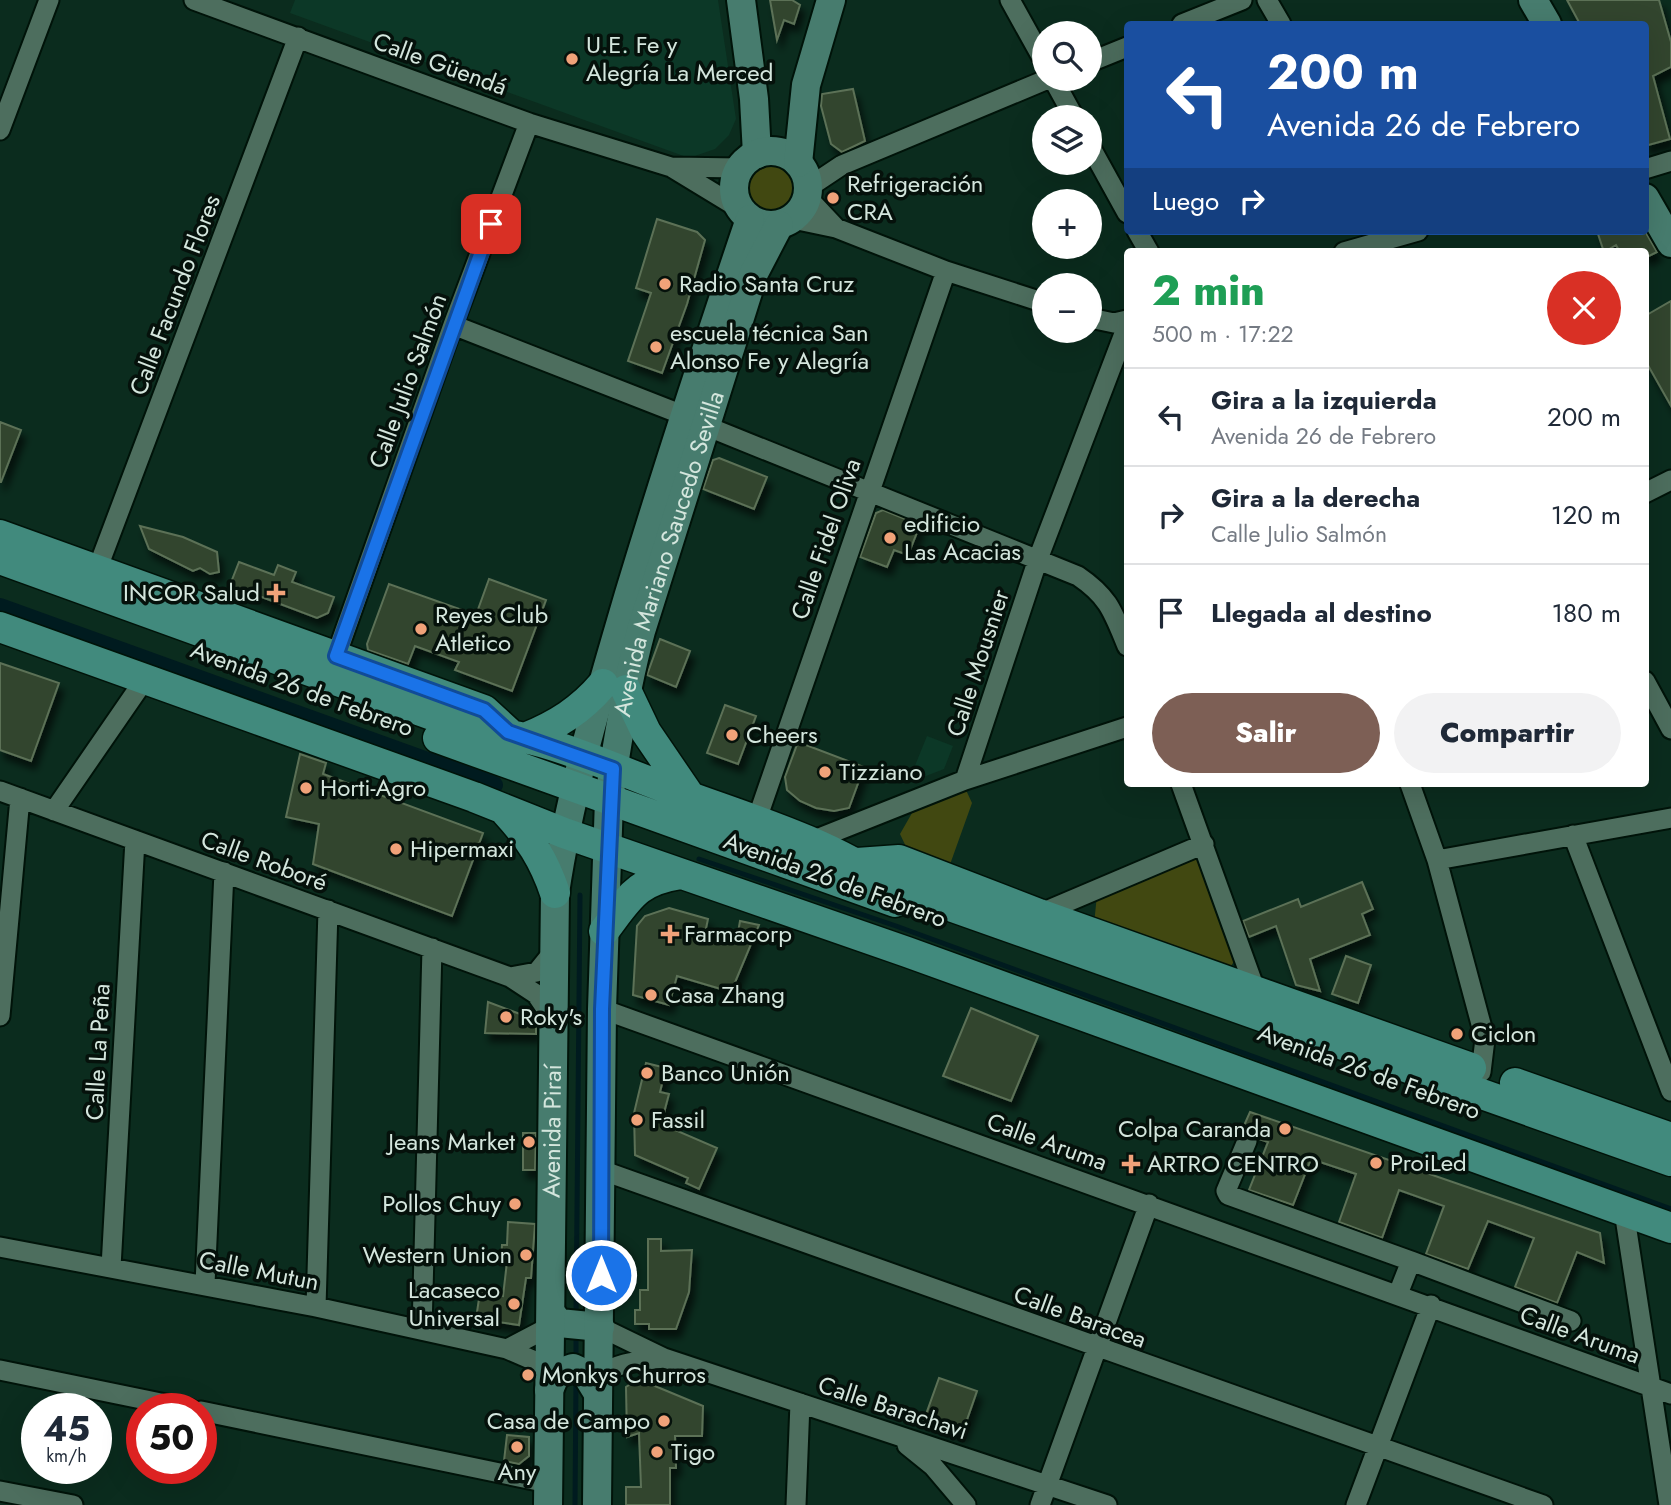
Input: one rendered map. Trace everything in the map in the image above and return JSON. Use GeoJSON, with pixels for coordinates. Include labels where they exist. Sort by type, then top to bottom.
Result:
{"type":"FeatureCollection","features":[{"type":"Feature","properties":{"kind":"main road"},"geometry":{"type":"LineString","coordinates":[[741,0],[754,99],[748,161],[734,189],[745,214],[767,225],[799,194],[776,151],[748,161]]}},
{"type":"Feature","properties":{"kind":"main road","name":"Avenida Mariano Saucedo Sevilla"},"geometry":{"type":"LineString","coordinates":[[694,421],[754,273],[799,194],[806,85],[831,0]]}},
{"type":"Feature","properties":{"kind":"main road"},"geometry":{"type":"LineString","coordinates":[[1533,0],[1545,21]]}},
{"type":"Feature","properties":{"kind":"main road"},"geometry":{"type":"LineString","coordinates":[[1649,205],[1671,243]]}},
{"type":"Feature","properties":{"kind":"main road","name":"Avenida Mariano Saucedo Sevilla"},"geometry":{"type":"LineString","coordinates":[[583,757],[614,687],[694,421],[745,214]]}},
{"type":"Feature","properties":{"kind":"main road","name":"Avenida 26 de Febrero"},"geometry":{"type":"LineString","coordinates":[[0,536],[484,710],[516,735]]}},
{"type":"Feature","properties":{"kind":"main road","name":"Avenida 26 de Febrero"},"geometry":{"type":"LineString","coordinates":[[0,559],[476,731],[516,735],[583,757],[809,842],[858,863],[888,884],[1129,969],[1663,1150]]}},
{"type":"Feature","properties":{"kind":"main road","name":"Avenida 26 de Febrero"},"geometry":{"type":"LineString","coordinates":[[0,579],[1671,1181]]}},
{"type":"Feature","properties":{"kind":"main road","name":"Avenida 26 de Febrero"},"geometry":{"type":"LineString","coordinates":[[0,627],[608,848],[1671,1228]]}},
{"type":"Feature","properties":{"kind":"main road"},"geometry":{"type":"LineString","coordinates":[[516,735],[569,717],[614,687],[691,798]]}},
{"type":"Feature","properties":{"kind":"main road","name":"Avenida Mariano Saucedo Sevilla"},"geometry":{"type":"LineString","coordinates":[[613,769],[614,687]]}},
{"type":"Feature","properties":{"kind":"main road","name":"Avenida Piraí"},"geometry":{"type":"LineString","coordinates":[[548,1494],[555,893],[564,832],[583,757]]}},
{"type":"Feature","properties":{"kind":"main road","name":"Avenida Piraí"},"geometry":{"type":"LineString","coordinates":[[597,1505],[602,1009],[613,769]]}},
{"type":"Feature","properties":{"kind":"main road"},"geometry":{"type":"LineString","coordinates":[[501,807],[527,835],[544,862],[555,893]]}},
{"type":"Feature","properties":{"kind":"main road","name":"Avenida 26 de Febrero"},"geometry":{"type":"LineString","coordinates":[[858,863],[899,860],[1040,914],[1594,1111],[1663,1150]]}},
{"type":"Feature","properties":{"kind":"main road"},"geometry":{"type":"LineString","coordinates":[[604,931],[632,896],[648,881],[681,874]]}},
{"type":"Feature","properties":{"kind":"main road"},"geometry":{"type":"LineString","coordinates":[[1076,927],[1129,969]]}},
{"type":"Feature","properties":{"kind":"main road"},"geometry":{"type":"LineString","coordinates":[[551,1319],[559,1323],[601,1314]]}},
{"type":"Feature","properties":{"kind":"main road"},"geometry":{"type":"LineString","coordinates":[[550,1379],[573,1368],[586,1374],[598,1385]]}},
{"type":"Feature","properties":{"kind":"street"},"geometry":{"type":"LineString","coordinates":[[0,130],[49,0]]}},
{"type":"Feature","properties":{"kind":"street","name":"Calle Güendá"},"geometry":{"type":"LineString","coordinates":[[194,0],[232,6],[298,37],[529,123],[671,167],[745,214]]}},
{"type":"Feature","properties":{"kind":"street"},"geometry":{"type":"LineString","coordinates":[[1010,0],[1032,40]]}},
{"type":"Feature","properties":{"kind":"street"},"geometry":{"type":"LineString","coordinates":[[1190,21],[1242,0]]}},
{"type":"Feature","properties":{"kind":"street"},"geometry":{"type":"LineString","coordinates":[[1267,0],[1279,21]]}},
{"type":"Feature","properties":{"kind":"street","name":"Calle Facundo Flores"},"geometry":{"type":"LineString","coordinates":[[96,570],[298,37]]}},
{"type":"Feature","properties":{"kind":"street"},"geometry":{"type":"LineString","coordinates":[[1102,57],[1124,48]]}},
{"type":"Feature","properties":{"kind":"street"},"geometry":{"type":"LineString","coordinates":[[1032,87],[842,165],[799,194],[836,228],[946,271],[1032,299]]}},
{"type":"Feature","properties":{"kind":"street","name":"Calle Julio Salmón"},"geometry":{"type":"LineString","coordinates":[[336,656],[453,325],[529,123]]}},
{"type":"Feature","properties":{"kind":"street","name":"Calle Güendá"},"geometry":{"type":"LineString","coordinates":[[671,167],[748,161]]}},
{"type":"Feature","properties":{"kind":"street"},"geometry":{"type":"LineString","coordinates":[[1649,168],[1671,161]]}},
{"type":"Feature","properties":{"kind":"street"},"geometry":{"type":"LineString","coordinates":[[1102,168],[1124,208]]}},
{"type":"Feature","properties":{"kind":"street"},"geometry":{"type":"LineString","coordinates":[[1362,248],[1406,238]]}},
{"type":"Feature","properties":{"kind":"street","name":"Calle Fidel Oliva"},"geometry":{"type":"LineString","coordinates":[[756,822],[946,271]]}},
{"type":"Feature","properties":{"kind":"street"},"geometry":{"type":"LineString","coordinates":[[1102,320],[1114,323],[1124,321]]}},
{"type":"Feature","properties":{"kind":"street"},"geometry":{"type":"LineString","coordinates":[[453,325],[1078,576],[1100,592],[1111,606],[1124,638]]}},
{"type":"Feature","properties":{"kind":"street","name":"Calle Mousnier"},"geometry":{"type":"LineString","coordinates":[[965,780],[1038,559],[1124,334]]}},
{"type":"Feature","properties":{"kind":"street"},"geometry":{"type":"LineString","coordinates":[[1649,491],[1671,480]]}},
{"type":"Feature","properties":{"kind":"street"},"geometry":{"type":"LineString","coordinates":[[54,811],[145,679]]}},
{"type":"Feature","properties":{"kind":"street"},"geometry":{"type":"LineString","coordinates":[[1649,688],[1671,729]]}},
{"type":"Feature","properties":{"kind":"street"},"geometry":{"type":"LineString","coordinates":[[809,842],[965,780],[1124,728]]}},
{"type":"Feature","properties":{"kind":"street"},"geometry":{"type":"LineString","coordinates":[[1182,787],[1255,989]]}},
{"type":"Feature","properties":{"kind":"street"},"geometry":{"type":"LineString","coordinates":[[1410,787],[1437,860],[1485,1039],[1481,1072]]}},
{"type":"Feature","properties":{"kind":"street","name":"Calle Roboré"},"geometry":{"type":"LineString","coordinates":[[0,791],[510,977],[536,994],[554,1019]]}},
{"type":"Feature","properties":{"kind":"street"},"geometry":{"type":"LineString","coordinates":[[0,1016],[20,798]]}},
{"type":"Feature","properties":{"kind":"street"},"geometry":{"type":"LineString","coordinates":[[1437,860],[1671,818]]}},
{"type":"Feature","properties":{"kind":"street"},"geometry":{"type":"LineString","coordinates":[[1573,835],[1671,1091]]}},
{"type":"Feature","properties":{"kind":"street","name":"Calle La Peña"},"geometry":{"type":"LineString","coordinates":[[111,1267],[135,840]]}},
{"type":"Feature","properties":{"kind":"street"},"geometry":{"type":"LineString","coordinates":[[1040,914],[1204,844]]}},
{"type":"Feature","properties":{"kind":"street"},"geometry":{"type":"LineString","coordinates":[[205,1284],[224,872]]}},
{"type":"Feature","properties":{"kind":"street"},"geometry":{"type":"LineString","coordinates":[[316,1307],[328,910]]}},
{"type":"Feature","properties":{"kind":"street"},"geometry":{"type":"LineString","coordinates":[[422,1330],[432,948]]}},
{"type":"Feature","properties":{"kind":"street"},"geometry":{"type":"LineString","coordinates":[[510,977],[537,972],[554,951]]}},
{"type":"Feature","properties":{"kind":"street","name":"Calle Aruma"},"geometry":{"type":"LineString","coordinates":[[602,1009],[1431,1305],[1671,1394]]}},
{"type":"Feature","properties":{"kind":"street"},"geometry":{"type":"LineString","coordinates":[[1247,1141],[1226,1191],[1228,1195],[1571,1321]]}},
{"type":"Feature","properties":{"kind":"street","name":"Calle Baracea"},"geometry":{"type":"LineString","coordinates":[[601,1170],[1097,1349],[1543,1505]]}},
{"type":"Feature","properties":{"kind":"street"},"geometry":{"type":"LineString","coordinates":[[1041,1505],[1149,1204]]}},
{"type":"Feature","properties":{"kind":"street"},"geometry":{"type":"LineString","coordinates":[[1624,1210],[1669,1505]]}},
{"type":"Feature","properties":{"kind":"street","name":"Calle Mutun"},"geometry":{"type":"LineString","coordinates":[[0,1247],[205,1284],[507,1349],[550,1379]]}},
{"type":"Feature","properties":{"kind":"street"},"geometry":{"type":"LineString","coordinates":[[1398,1294],[1411,1262]]}},
{"type":"Feature","properties":{"kind":"street"},"geometry":{"type":"LineString","coordinates":[[1356,1505],[1431,1305]]}},
{"type":"Feature","properties":{"kind":"street","name":"Calle Barachavi"},"geometry":{"type":"LineString","coordinates":[[601,1314],[664,1358],[898,1438],[1107,1505]]}},
{"type":"Feature","properties":{"kind":"street"},"geometry":{"type":"LineString","coordinates":[[507,1349],[551,1319]]}},
{"type":"Feature","properties":{"kind":"street","name":"Calle Barachavi"},"geometry":{"type":"LineString","coordinates":[[598,1385],[606,1371],[631,1362],[664,1358]]}},
{"type":"Feature","properties":{"kind":"street"},"geometry":{"type":"LineString","coordinates":[[0,1370],[126,1396]]}},
{"type":"Feature","properties":{"kind":"street"},"geometry":{"type":"LineString","coordinates":[[796,1505],[800,1403]]}},
{"type":"Feature","properties":{"kind":"street"},"geometry":{"type":"LineString","coordinates":[[217,1415],[548,1494]]}},
{"type":"Feature","properties":{"kind":"street"},"geometry":{"type":"LineString","coordinates":[[898,1438],[933,1466],[966,1505]]}},
{"type":"Feature","properties":{"kind":"street"},"geometry":{"type":"LineString","coordinates":[[0,1491],[73,1505]]}},
{"type":"Feature","properties":{"kind":"shaded area","name":"U.E. Fe y Alegría La Merced"},"geometry":{"type":"Polygon","coordinates":[[[295,0],[718,0],[736,119],[729,135],[715,149],[689,158],[290,13],[295,0]]]}},
{"type":"Feature","properties":{"kind":"shaded area"},"geometry":{"type":"Polygon","coordinates":[[[771,164],[787,171],[794,187],[787,203],[771,210],[755,203],[748,187],[755,171],[771,164]]]}},
{"type":"Feature","properties":{"kind":"shaded area"},"geometry":{"type":"Polygon","coordinates":[[[927,736],[953,746],[944,769],[908,783],[927,736]]]}},
{"type":"Feature","properties":{"kind":"shaded area"},"geometry":{"type":"Polygon","coordinates":[[[966,790],[972,803],[948,870],[909,853],[900,834],[912,813],[966,790]]]}},
{"type":"Feature","properties":{"kind":"shaded area"},"geometry":{"type":"Polygon","coordinates":[[[1198,853],[1235,960],[1229,969],[1094,924],[1097,895],[1198,853]]]}},
{"type":"Feature","properties":{"kind":"building"},"geometry":{"type":"Polygon","coordinates":[[[770,0],[792,0],[800,5],[794,24],[784,20],[777,40],[770,0]]]}},
{"type":"Feature","properties":{"kind":"building"},"geometry":{"type":"Polygon","coordinates":[[[1567,0],[1659,0],[1671,42],[1671,67],[1653,76],[1670,139],[1649,145],[1649,21],[1578,21],[1567,0]]]}},
{"type":"Feature","properties":{"kind":"building"},"geometry":{"type":"Polygon","coordinates":[[[853,89],[865,141],[842,152],[831,144],[821,106],[822,94],[853,89]]]}},
{"type":"Feature","properties":{"kind":"building"},"geometry":{"type":"Polygon","coordinates":[[[657,219],[697,232],[705,240],[687,304],[662,373],[628,361],[651,293],[636,288],[657,219]]]}},
{"type":"Feature","properties":{"kind":"building"},"geometry":{"type":"Polygon","coordinates":[[[1598,235],[1647,235],[1657,252],[1649,256],[1649,248],[1618,248],[1616,245],[1603,248],[1598,235]]]}},
{"type":"Feature","properties":{"kind":"building"},"geometry":{"type":"Polygon","coordinates":[[[1671,301],[1671,406],[1649,367],[1649,314],[1671,301]]]}},
{"type":"Feature","properties":{"kind":"building"},"geometry":{"type":"Polygon","coordinates":[[[0,422],[21,430],[1,482],[0,482],[0,422]]]}},
{"type":"Feature","properties":{"kind":"building"},"geometry":{"type":"Polygon","coordinates":[[[719,458],[767,477],[754,509],[703,489],[713,460],[719,458]]]}},
{"type":"Feature","properties":{"kind":"building","name":"edificio Las Acacias"},"geometry":{"type":"Polygon","coordinates":[[[883,510],[920,525],[908,555],[894,550],[887,567],[860,557],[876,513],[883,510]]]}},
{"type":"Feature","properties":{"kind":"building"},"geometry":{"type":"Polygon","coordinates":[[[140,526],[183,537],[217,552],[219,572],[210,574],[200,568],[193,571],[149,549],[140,526]]]}},
{"type":"Feature","properties":{"kind":"building"},"geometry":{"type":"Polygon","coordinates":[[[239,562],[274,575],[278,565],[296,572],[292,582],[334,597],[328,613],[317,618],[230,585],[239,562]]]}},
{"type":"Feature","properties":{"kind":"building"},"geometry":{"type":"Polygon","coordinates":[[[489,579],[546,600],[512,691],[455,670],[459,662],[415,646],[408,664],[368,650],[367,644],[389,584],[476,615],[489,579]]]}},
{"type":"Feature","properties":{"kind":"building"},"geometry":{"type":"Polygon","coordinates":[[[660,639],[690,651],[676,687],[647,675],[660,639]]]}},
{"type":"Feature","properties":{"kind":"building"},"geometry":{"type":"Polygon","coordinates":[[[0,663],[59,683],[31,761],[0,750],[0,663]]]}},
{"type":"Feature","properties":{"kind":"building","name":"Cheers"},"geometry":{"type":"Polygon","coordinates":[[[725,705],[756,716],[738,764],[707,753],[725,705]]]}},
{"type":"Feature","properties":{"kind":"building","name":"Tizziano"},"geometry":{"type":"Polygon","coordinates":[[[798,742],[864,767],[849,808],[834,811],[816,808],[800,801],[787,790],[785,777],[798,742]]]}},
{"type":"Feature","properties":{"kind":"building","name":"Hipermaxi"},"geometry":{"type":"Polygon","coordinates":[[[300,754],[326,763],[323,774],[483,833],[452,916],[313,864],[319,824],[286,817],[300,754]]]}},
{"type":"Feature","properties":{"kind":"building"},"geometry":{"type":"Polygon","coordinates":[[[1362,882],[1373,909],[1362,914],[1370,935],[1310,959],[1320,991],[1296,985],[1276,926],[1249,937],[1243,921],[1298,899],[1301,907],[1362,882]]]}},
{"type":"Feature","properties":{"kind":"building"},"geometry":{"type":"Polygon","coordinates":[[[669,908],[708,919],[704,938],[736,944],[740,921],[759,925],[731,992],[677,976],[669,1005],[633,995],[637,926],[645,916],[669,908]]]}},
{"type":"Feature","properties":{"kind":"building"},"geometry":{"type":"Polygon","coordinates":[[[1346,956],[1371,965],[1358,1003],[1332,994],[1346,956]]]}},
{"type":"Feature","properties":{"kind":"building","name":"Roky's"},"geometry":{"type":"Polygon","coordinates":[[[488,1002],[536,1020],[536,1034],[485,1033],[488,1002]]]}},
{"type":"Feature","properties":{"kind":"building"},"geometry":{"type":"Polygon","coordinates":[[[971,1008],[1038,1036],[1011,1101],[943,1076],[971,1008]]]}},
{"type":"Feature","properties":{"kind":"building"},"geometry":{"type":"Polygon","coordinates":[[[646,1063],[666,1068],[660,1092],[669,1094],[661,1124],[717,1148],[699,1189],[686,1183],[688,1178],[635,1155],[634,1113],[646,1063]]]}},
{"type":"Feature","properties":{"kind":"building"},"geometry":{"type":"Polygon","coordinates":[[[1250,1112],[1600,1233],[1604,1263],[1577,1252],[1557,1303],[1515,1287],[1534,1238],[1488,1221],[1468,1269],[1426,1254],[1444,1206],[1399,1190],[1382,1238],[1339,1222],[1356,1174],[1311,1159],[1293,1205],[1249,1190],[1268,1142],[1259,1139],[1252,1130],[1242,1130],[1250,1112]]]}},
{"type":"Feature","properties":{"kind":"building"},"geometry":{"type":"Polygon","coordinates":[[[523,1133],[536,1133],[535,1170],[523,1170],[523,1133]]]}},
{"type":"Feature","properties":{"kind":"building"},"geometry":{"type":"Polygon","coordinates":[[[508,1222],[535,1224],[531,1278],[526,1278],[519,1325],[476,1319],[480,1292],[503,1296],[507,1262],[501,1261],[502,1245],[507,1245],[508,1222]]]}},
{"type":"Feature","properties":{"kind":"building"},"geometry":{"type":"Polygon","coordinates":[[[648,1239],[661,1239],[661,1251],[692,1250],[689,1292],[676,1329],[649,1329],[649,1324],[635,1324],[635,1310],[640,1310],[640,1290],[648,1290],[648,1239]]]}},
{"type":"Feature","properties":{"kind":"building"},"geometry":{"type":"Polygon","coordinates":[[[939,1378],[977,1391],[962,1434],[924,1420],[939,1378]]]}},
{"type":"Feature","properties":{"kind":"building"},"geometry":{"type":"Polygon","coordinates":[[[638,1379],[703,1406],[702,1436],[675,1436],[676,1468],[670,1468],[670,1505],[626,1505],[626,1487],[641,1487],[639,1433],[627,1437],[626,1387],[638,1379]]]}},
{"type":"Feature","properties":{"kind":"building","name":"Any"},"geometry":{"type":"Polygon","coordinates":[[[507,1435],[529,1437],[529,1456],[519,1464],[504,1461],[507,1435]]]}},
{"type":"Feature","properties":{"kind":"waterway"},"geometry":{"type":"LineString","coordinates":[[0,607],[494,785]]}},
{"type":"Feature","properties":{"kind":"waterway"},"geometry":{"type":"LineString","coordinates":[[699,859],[896,926],[1671,1209]]}},
{"type":"Feature","properties":{"kind":"waterway"},"geometry":{"type":"LineString","coordinates":[[576,1317],[580,895]]}},
{"type":"Feature","properties":{"kind":"waterway"},"geometry":{"type":"LineString","coordinates":[[576,1336],[576,1357]]}},
{"type":"Feature","properties":{"kind":"waterway"},"geometry":{"type":"LineString","coordinates":[[575,1505],[576,1379]]}},
{"type":"Feature","properties":{"kind":"place","name":"U.E. Fe y Alegría La Merced"},"geometry":{"type":"Point","coordinates":[572,59]}},
{"type":"Feature","properties":{"kind":"place","name":"Refrigeración CRA"},"geometry":{"type":"Point","coordinates":[833,198]}},
{"type":"Feature","properties":{"kind":"place","name":"Radio Santa Cruz"},"geometry":{"type":"Point","coordinates":[665,284]}},
{"type":"Feature","properties":{"kind":"place","name":"escuela técnica San Alonso Fe y Alegría"},"geometry":{"type":"Point","coordinates":[656,347]}},
{"type":"Feature","properties":{"kind":"place","name":"edificio Las Acacias"},"geometry":{"type":"Point","coordinates":[890,538]}},
{"type":"Feature","properties":{"kind":"place","name":"INCOR Salud"},"geometry":{"type":"Point","coordinates":[276,593]}},
{"type":"Feature","properties":{"kind":"place","name":"Reyes Club Atletico"},"geometry":{"type":"Point","coordinates":[421,629]}},
{"type":"Feature","properties":{"kind":"place","name":"Cheers"},"geometry":{"type":"Point","coordinates":[732,735]}},
{"type":"Feature","properties":{"kind":"place","name":"Tizziano"},"geometry":{"type":"Point","coordinates":[825,772]}},
{"type":"Feature","properties":{"kind":"place","name":"Horti-Agro"},"geometry":{"type":"Point","coordinates":[306,788]}},
{"type":"Feature","properties":{"kind":"place","name":"Hipermaxi"},"geometry":{"type":"Point","coordinates":[396,849]}},
{"type":"Feature","properties":{"kind":"place","name":"Farmacorp"},"geometry":{"type":"Point","coordinates":[670,934]}},
{"type":"Feature","properties":{"kind":"place","name":"Casa Zhang"},"geometry":{"type":"Point","coordinates":[651,995]}},
{"type":"Feature","properties":{"kind":"place","name":"Roky's"},"geometry":{"type":"Point","coordinates":[506,1017]}},
{"type":"Feature","properties":{"kind":"place","name":"Ciclon"},"geometry":{"type":"Point","coordinates":[1457,1034]}},
{"type":"Feature","properties":{"kind":"place","name":"Banco Unión"},"geometry":{"type":"Point","coordinates":[647,1073]}},
{"type":"Feature","properties":{"kind":"place","name":"Fassil"},"geometry":{"type":"Point","coordinates":[637,1120]}},
{"type":"Feature","properties":{"kind":"place","name":"Colpa Caranda"},"geometry":{"type":"Point","coordinates":[1285,1129]}},
{"type":"Feature","properties":{"kind":"place","name":"Jeans Market"},"geometry":{"type":"Point","coordinates":[529,1142]}},
{"type":"Feature","properties":{"kind":"place","name":"ProiLed"},"geometry":{"type":"Point","coordinates":[1376,1163]}},
{"type":"Feature","properties":{"kind":"place","name":"ARTRO CENTRO"},"geometry":{"type":"Point","coordinates":[1131,1164]}},
{"type":"Feature","properties":{"kind":"place","name":"Pollos Chuy"},"geometry":{"type":"Point","coordinates":[515,1204]}},
{"type":"Feature","properties":{"kind":"place","name":"Western Union"},"geometry":{"type":"Point","coordinates":[526,1255]}},
{"type":"Feature","properties":{"kind":"place","name":"Lacaseco Universal"},"geometry":{"type":"Point","coordinates":[514,1304]}},
{"type":"Feature","properties":{"kind":"place","name":"Monkys Churros"},"geometry":{"type":"Point","coordinates":[528,1375]}},
{"type":"Feature","properties":{"kind":"place","name":"Casa de Campo"},"geometry":{"type":"Point","coordinates":[664,1421]}},
{"type":"Feature","properties":{"kind":"place","name":"Any"},"geometry":{"type":"Point","coordinates":[517,1447]}},
{"type":"Feature","properties":{"kind":"place","name":"Tigo"},"geometry":{"type":"Point","coordinates":[657,1452]}},
{"type":"Feature","properties":{"kind":"route"},"geometry":{"type":"LineString","coordinates":[[491,224],[336,656],[484,710],[508,732],[613,769],[602,1009],[601,1275]]}}]}
